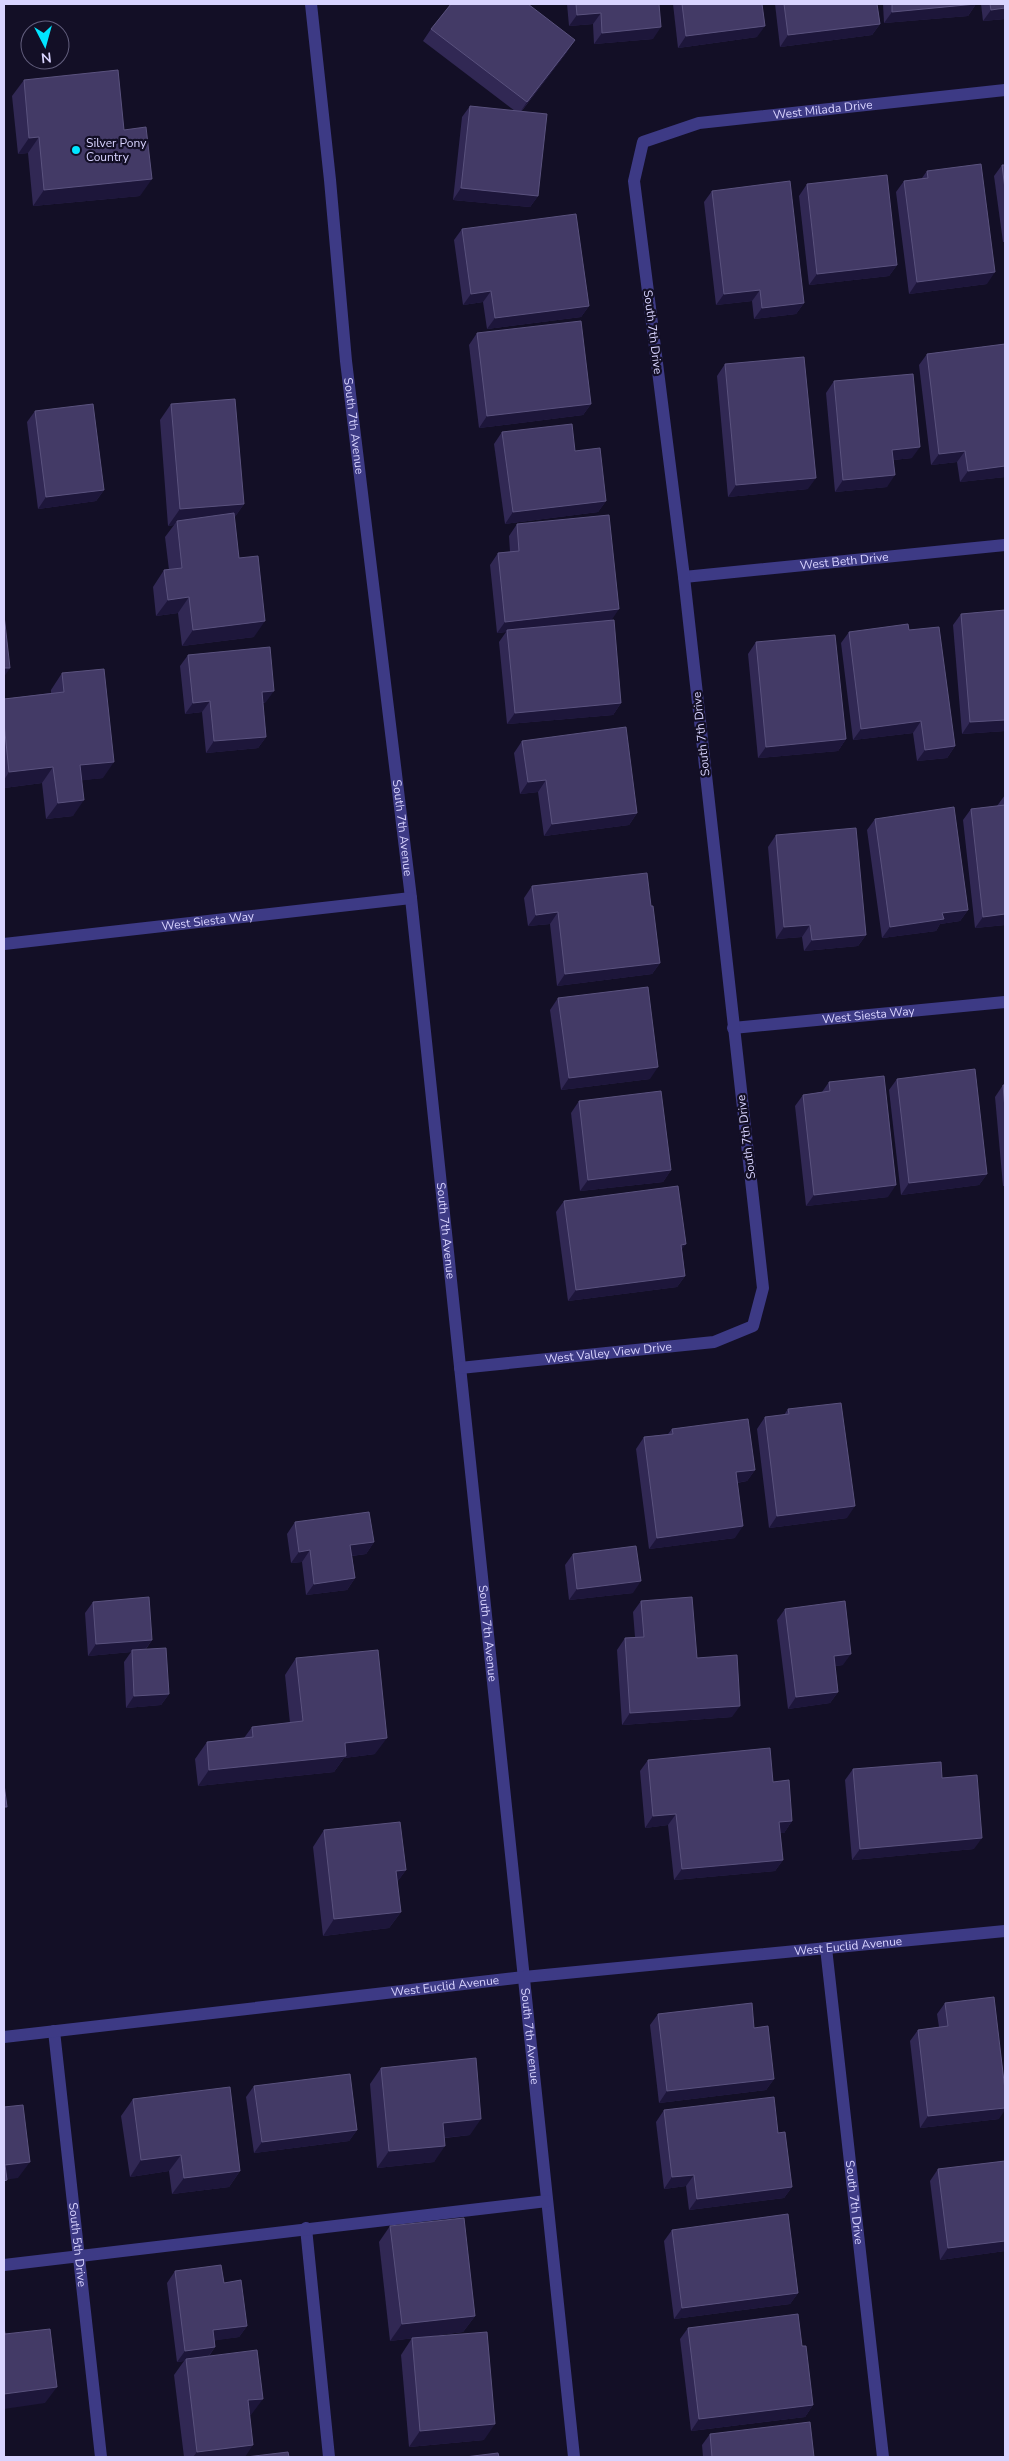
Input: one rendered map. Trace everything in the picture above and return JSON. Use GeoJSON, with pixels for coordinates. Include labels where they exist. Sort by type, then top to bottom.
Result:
{"type":"FeatureCollection","features":[{"type":"Feature","properties":{"kind":"street","name":"South 7th Avenue"},"geometry":{"type":"LineString","coordinates":[[311,4],[330,180],[346,361],[411,898],[574,2457]]}},
{"type":"Feature","properties":{"kind":"street","name":"West Milada Drive"},"geometry":{"type":"LineString","coordinates":[[643,142],[699,123],[1005,90]]}},
{"type":"Feature","properties":{"kind":"street","name":"South 7th Drive"},"geometry":{"type":"LineString","coordinates":[[643,142],[634,181],[684,577],[763,1288],[753,1326]]}},
{"type":"Feature","properties":{"kind":"street","name":"West Beth Drive"},"geometry":{"type":"LineString","coordinates":[[684,577],[1005,545]]}},
{"type":"Feature","properties":{"kind":"street","name":"West Siesta Way"},"geometry":{"type":"LineString","coordinates":[[4,944],[411,898]]}},
{"type":"Feature","properties":{"kind":"street","name":"West Siesta Way"},"geometry":{"type":"LineString","coordinates":[[733,1028],[1005,1002]]}},
{"type":"Feature","properties":{"kind":"street","name":"West Valley View Drive"},"geometry":{"type":"LineString","coordinates":[[460,1368],[714,1342],[753,1326]]}},
{"type":"Feature","properties":{"kind":"street","name":"West Euclid Avenue"},"geometry":{"type":"LineString","coordinates":[[4,2037],[524,1977],[1005,1931]]}},
{"type":"Feature","properties":{"kind":"street","name":"South 7th Drive"},"geometry":{"type":"LineString","coordinates":[[826,1948],[883,2457]]}},
{"type":"Feature","properties":{"kind":"street","name":"South 5th Drive"},"geometry":{"type":"LineString","coordinates":[[54,2031],[101,2457]]}},
{"type":"Feature","properties":{"kind":"street"},"geometry":{"type":"LineString","coordinates":[[4,2265],[547,2201]]}},
{"type":"Feature","properties":{"kind":"street"},"geometry":{"type":"LineString","coordinates":[[306,2228],[329,2457]]}},
{"type":"Feature","properties":{"kind":"building"},"geometry":{"type":"Polygon","coordinates":[[[451,4],[528,4],[575,40],[527,102],[431,29],[451,4]]]}},
{"type":"Feature","properties":{"kind":"building"},"geometry":{"type":"Polygon","coordinates":[[[576,4],[659,4],[661,27],[602,33],[601,13],[577,15],[576,4]]]}},
{"type":"Feature","properties":{"kind":"building"},"geometry":{"type":"Polygon","coordinates":[[[682,4],[762,4],[765,26],[686,36],[682,4]]]}},
{"type":"Feature","properties":{"kind":"building"},"geometry":{"type":"Polygon","coordinates":[[[784,4],[877,4],[880,24],[788,35],[784,4]]]}},
{"type":"Feature","properties":{"kind":"building"},"geometry":{"type":"Polygon","coordinates":[[[892,4],[976,4],[892,12],[892,4]]]}},
{"type":"Feature","properties":{"kind":"building"},"geometry":{"type":"Polygon","coordinates":[[[990,4],[1005,4],[1005,8],[991,10],[990,4]]]}},
{"type":"Feature","properties":{"kind":"building","name":"Silver Pony Country"},"geometry":{"type":"Polygon","coordinates":[[[118,70],[124,130],[146,127],[152,179],[44,190],[39,137],[29,138],[24,80],[118,70]]]}},
{"type":"Feature","properties":{"kind":"building"},"geometry":{"type":"Polygon","coordinates":[[[470,106],[547,114],[538,196],[461,188],[470,106]]]}},
{"type":"Feature","properties":{"kind":"building"},"geometry":{"type":"Polygon","coordinates":[[[981,164],[995,272],[917,282],[904,181],[928,178],[927,171],[981,164]]]}},
{"type":"Feature","properties":{"kind":"building"},"geometry":{"type":"Polygon","coordinates":[[[1002,165],[1005,165],[1005,189],[1002,165]]]}},
{"type":"Feature","properties":{"kind":"building"},"geometry":{"type":"Polygon","coordinates":[[[887,175],[897,265],[817,274],[807,184],[887,175]]]}},
{"type":"Feature","properties":{"kind":"building"},"geometry":{"type":"Polygon","coordinates":[[[790,181],[804,303],[762,308],[760,290],[724,294],[712,191],[790,181]]]}},
{"type":"Feature","properties":{"kind":"building"},"geometry":{"type":"Polygon","coordinates":[[[576,214],[589,306],[495,318],[491,291],[471,294],[462,229],[576,214]]]}},
{"type":"Feature","properties":{"kind":"building"},"geometry":{"type":"Polygon","coordinates":[[[581,321],[591,404],[487,416],[477,333],[581,321]]]}},
{"type":"Feature","properties":{"kind":"building"},"geometry":{"type":"Polygon","coordinates":[[[1005,344],[1005,466],[968,471],[965,451],[939,454],[927,354],[1005,344]]]}},
{"type":"Feature","properties":{"kind":"building"},"geometry":{"type":"Polygon","coordinates":[[[804,357],[816,478],[736,485],[725,364],[804,357]]]}},
{"type":"Feature","properties":{"kind":"building"},"geometry":{"type":"Polygon","coordinates":[[[913,374],[920,447],[892,450],[895,475],[843,480],[834,381],[913,374]]]}},
{"type":"Feature","properties":{"kind":"building"},"geometry":{"type":"Polygon","coordinates":[[[235,399],[244,504],[180,509],[171,404],[235,399]]]}},
{"type":"Feature","properties":{"kind":"building"},"geometry":{"type":"Polygon","coordinates":[[[93,404],[104,490],[46,497],[35,411],[93,404]]]}},
{"type":"Feature","properties":{"kind":"building"},"geometry":{"type":"Polygon","coordinates":[[[572,424],[575,451],[600,448],[606,501],[513,512],[502,432],[572,424]]]}},
{"type":"Feature","properties":{"kind":"building"},"geometry":{"type":"Polygon","coordinates":[[[234,513],[239,558],[258,556],[265,621],[193,630],[189,597],[168,600],[164,570],[182,568],[177,521],[234,513]]]}},
{"type":"Feature","properties":{"kind":"building"},"geometry":{"type":"Polygon","coordinates":[[[609,515],[619,609],[505,622],[498,553],[519,551],[517,524],[609,515]]]}},
{"type":"Feature","properties":{"kind":"building"},"geometry":{"type":"Polygon","coordinates":[[[1005,610],[1005,720],[970,722],[961,614],[1005,610]]]}},
{"type":"Feature","properties":{"kind":"building"},"geometry":{"type":"Polygon","coordinates":[[[4,615],[10,668],[4,668],[4,615]]]}},
{"type":"Feature","properties":{"kind":"building"},"geometry":{"type":"Polygon","coordinates":[[[614,620],[621,703],[515,713],[507,630],[614,620]]]}},
{"type":"Feature","properties":{"kind":"building"},"geometry":{"type":"Polygon","coordinates":[[[908,624],[909,630],[939,627],[955,746],[925,750],[921,721],[861,729],[849,632],[908,624]]]}},
{"type":"Feature","properties":{"kind":"building"},"geometry":{"type":"Polygon","coordinates":[[[835,635],[846,739],[766,747],[756,642],[835,635]]]}},
{"type":"Feature","properties":{"kind":"building"},"geometry":{"type":"Polygon","coordinates":[[[270,647],[274,691],[262,692],[266,737],[214,741],[210,701],[193,703],[188,655],[270,647]]]}},
{"type":"Feature","properties":{"kind":"building"},"geometry":{"type":"Polygon","coordinates":[[[104,669],[114,762],[80,765],[84,800],[58,803],[53,767],[9,772],[4,723],[4,699],[64,692],[62,673],[104,669]]]}},
{"type":"Feature","properties":{"kind":"building"},"geometry":{"type":"Polygon","coordinates":[[[626,727],[637,813],[552,824],[546,780],[528,782],[522,741],[626,727]]]}},
{"type":"Feature","properties":{"kind":"building"},"geometry":{"type":"Polygon","coordinates":[[[1005,805],[1005,914],[983,917],[971,809],[1005,805]]]}},
{"type":"Feature","properties":{"kind":"building"},"geometry":{"type":"Polygon","coordinates":[[[954,807],[968,910],[942,913],[944,919],[890,927],[875,819],[954,807]]]}},
{"type":"Feature","properties":{"kind":"building"},"geometry":{"type":"Polygon","coordinates":[[[856,828],[866,935],[812,940],[810,925],[784,927],[776,835],[856,828]]]}},
{"type":"Feature","properties":{"kind":"building"},"geometry":{"type":"Polygon","coordinates":[[[647,873],[660,963],[565,974],[558,912],[536,915],[532,886],[647,873]]]}},
{"type":"Feature","properties":{"kind":"building"},"geometry":{"type":"Polygon","coordinates":[[[648,987],[658,1067],[569,1078],[558,998],[648,987]]]}},
{"type":"Feature","properties":{"kind":"building"},"geometry":{"type":"Polygon","coordinates":[[[975,1069],[987,1174],[909,1183],[897,1079],[975,1069]]]}},
{"type":"Feature","properties":{"kind":"building"},"geometry":{"type":"Polygon","coordinates":[[[884,1076],[896,1185],[814,1195],[803,1095],[830,1091],[829,1082],[884,1076]]]}},
{"type":"Feature","properties":{"kind":"building"},"geometry":{"type":"Polygon","coordinates":[[[1003,1085],[1005,1085],[1005,1109],[1003,1085]]]}},
{"type":"Feature","properties":{"kind":"building"},"geometry":{"type":"Polygon","coordinates":[[[661,1091],[671,1170],[588,1180],[579,1101],[661,1091]]]}},
{"type":"Feature","properties":{"kind":"building"},"geometry":{"type":"Polygon","coordinates":[[[678,1186],[686,1244],[681,1245],[685,1276],[576,1290],[564,1201],[678,1186]]]}},
{"type":"Feature","properties":{"kind":"building"},"geometry":{"type":"Polygon","coordinates":[[[841,1403],[855,1506],[777,1516],[765,1417],[789,1414],[788,1409],[841,1403]]]}},
{"type":"Feature","properties":{"kind":"building"},"geometry":{"type":"Polygon","coordinates":[[[748,1419],[755,1470],[736,1472],[743,1526],[657,1538],[644,1437],[673,1434],[672,1429],[748,1419]]]}},
{"type":"Feature","properties":{"kind":"building"},"geometry":{"type":"Polygon","coordinates":[[[369,1512],[374,1542],[350,1545],[355,1578],[314,1584],[310,1550],[299,1552],[295,1522],[369,1512]]]}},
{"type":"Feature","properties":{"kind":"building"},"geometry":{"type":"Polygon","coordinates":[[[636,1546],[641,1581],[577,1589],[573,1554],[636,1546]]]}},
{"type":"Feature","properties":{"kind":"building"},"geometry":{"type":"Polygon","coordinates":[[[149,1597],[152,1640],[96,1644],[93,1602],[149,1597]]]}},
{"type":"Feature","properties":{"kind":"building"},"geometry":{"type":"Polygon","coordinates":[[[692,1597],[697,1658],[737,1655],[740,1706],[630,1713],[625,1638],[644,1637],[641,1601],[692,1597]]]}},
{"type":"Feature","properties":{"kind":"building"},"geometry":{"type":"Polygon","coordinates":[[[845,1601],[851,1654],[834,1656],[838,1692],[796,1697],[785,1609],[845,1601]]]}},
{"type":"Feature","properties":{"kind":"building"},"geometry":{"type":"Polygon","coordinates":[[[166,1648],[169,1694],[134,1696],[132,1650],[166,1648]]]}},
{"type":"Feature","properties":{"kind":"building"},"geometry":{"type":"Polygon","coordinates":[[[378,1650],[387,1738],[345,1743],[346,1756],[209,1770],[207,1742],[253,1737],[252,1727],[303,1721],[296,1658],[378,1650]]]}},
{"type":"Feature","properties":{"kind":"building"},"geometry":{"type":"Polygon","coordinates":[[[770,1748],[773,1782],[789,1780],[792,1821],[779,1822],[783,1860],[682,1869],[676,1814],[653,1816],[648,1760],[770,1748]]]}},
{"type":"Feature","properties":{"kind":"building"},"geometry":{"type":"Polygon","coordinates":[[[941,1762],[942,1778],[977,1775],[982,1838],[860,1849],[853,1769],[941,1762]]]}},
{"type":"Feature","properties":{"kind":"building"},"geometry":{"type":"Polygon","coordinates":[[[4,1784],[7,1807],[4,1807],[4,1784]]]}},
{"type":"Feature","properties":{"kind":"building"},"geometry":{"type":"Polygon","coordinates":[[[400,1822],[406,1870],[396,1871],[401,1912],[334,1919],[324,1830],[400,1822]]]}},
{"type":"Feature","properties":{"kind":"building"},"geometry":{"type":"Polygon","coordinates":[[[994,1997],[1005,2090],[1005,2108],[928,2116],[918,2030],[948,2026],[945,2003],[994,1997]]]}},
{"type":"Feature","properties":{"kind":"building"},"geometry":{"type":"Polygon","coordinates":[[[752,2003],[754,2028],[768,2026],[774,2079],[667,2091],[658,2014],[752,2003]]]}},
{"type":"Feature","properties":{"kind":"building"},"geometry":{"type":"Polygon","coordinates":[[[476,2058],[481,2119],[443,2123],[445,2146],[389,2151],[381,2068],[476,2058]]]}},
{"type":"Feature","properties":{"kind":"building"},"geometry":{"type":"Polygon","coordinates":[[[350,2074],[357,2130],[262,2142],[254,2086],[350,2074]]]}},
{"type":"Feature","properties":{"kind":"building"},"geometry":{"type":"Polygon","coordinates":[[[230,2087],[240,2171],[184,2178],[181,2155],[141,2160],[133,2099],[230,2087]]]}},
{"type":"Feature","properties":{"kind":"building"},"geometry":{"type":"Polygon","coordinates":[[[774,2097],[778,2133],[785,2132],[792,2187],[697,2199],[694,2175],[672,2177],[664,2110],[774,2097]]]}},
{"type":"Feature","properties":{"kind":"building"},"geometry":{"type":"Polygon","coordinates":[[[23,2105],[30,2162],[5,2165],[7,2180],[4,2181],[4,2107],[23,2105]]]}},
{"type":"Feature","properties":{"kind":"building"},"geometry":{"type":"Polygon","coordinates":[[[1005,2161],[1005,2241],[948,2248],[938,2169],[1005,2161]]]}},
{"type":"Feature","properties":{"kind":"building"},"geometry":{"type":"Polygon","coordinates":[[[788,2214],[798,2293],[682,2308],[672,2230],[788,2214]]]}},
{"type":"Feature","properties":{"kind":"building"},"geometry":{"type":"Polygon","coordinates":[[[464,2218],[475,2316],[402,2324],[390,2226],[464,2218]]]}},
{"type":"Feature","properties":{"kind":"building"},"geometry":{"type":"Polygon","coordinates":[[[221,2265],[224,2283],[241,2280],[247,2326],[213,2330],[215,2347],[185,2351],[175,2271],[221,2265]]]}},
{"type":"Feature","properties":{"kind":"building"},"geometry":{"type":"Polygon","coordinates":[[[798,2314],[802,2346],[806,2346],[813,2405],[699,2419],[688,2328],[798,2314]]]}},
{"type":"Feature","properties":{"kind":"building"},"geometry":{"type":"Polygon","coordinates":[[[4,2327],[5,2334],[50,2329],[57,2387],[4,2394],[4,2327]]]}},
{"type":"Feature","properties":{"kind":"building"},"geometry":{"type":"Polygon","coordinates":[[[487,2332],[495,2424],[420,2431],[412,2338],[487,2332]]]}},
{"type":"Feature","properties":{"kind":"building"},"geometry":{"type":"Polygon","coordinates":[[[257,2350],[263,2399],[248,2400],[253,2445],[197,2452],[186,2359],[257,2350]]]}},
{"type":"Feature","properties":{"kind":"building"},"geometry":{"type":"Polygon","coordinates":[[[810,2422],[814,2457],[712,2457],[710,2434],[810,2422]]]}},
{"type":"Feature","properties":{"kind":"building"},"geometry":{"type":"Polygon","coordinates":[[[288,2452],[289,2457],[246,2457],[288,2452]]]}},
{"type":"Feature","properties":{"kind":"building"},"geometry":{"type":"Polygon","coordinates":[[[498,2453],[499,2457],[465,2457],[498,2453]]]}},
{"type":"Feature","properties":{"kind":"place","name":"Silver Pony Country"},"geometry":{"type":"Point","coordinates":[76,150]}}]}
